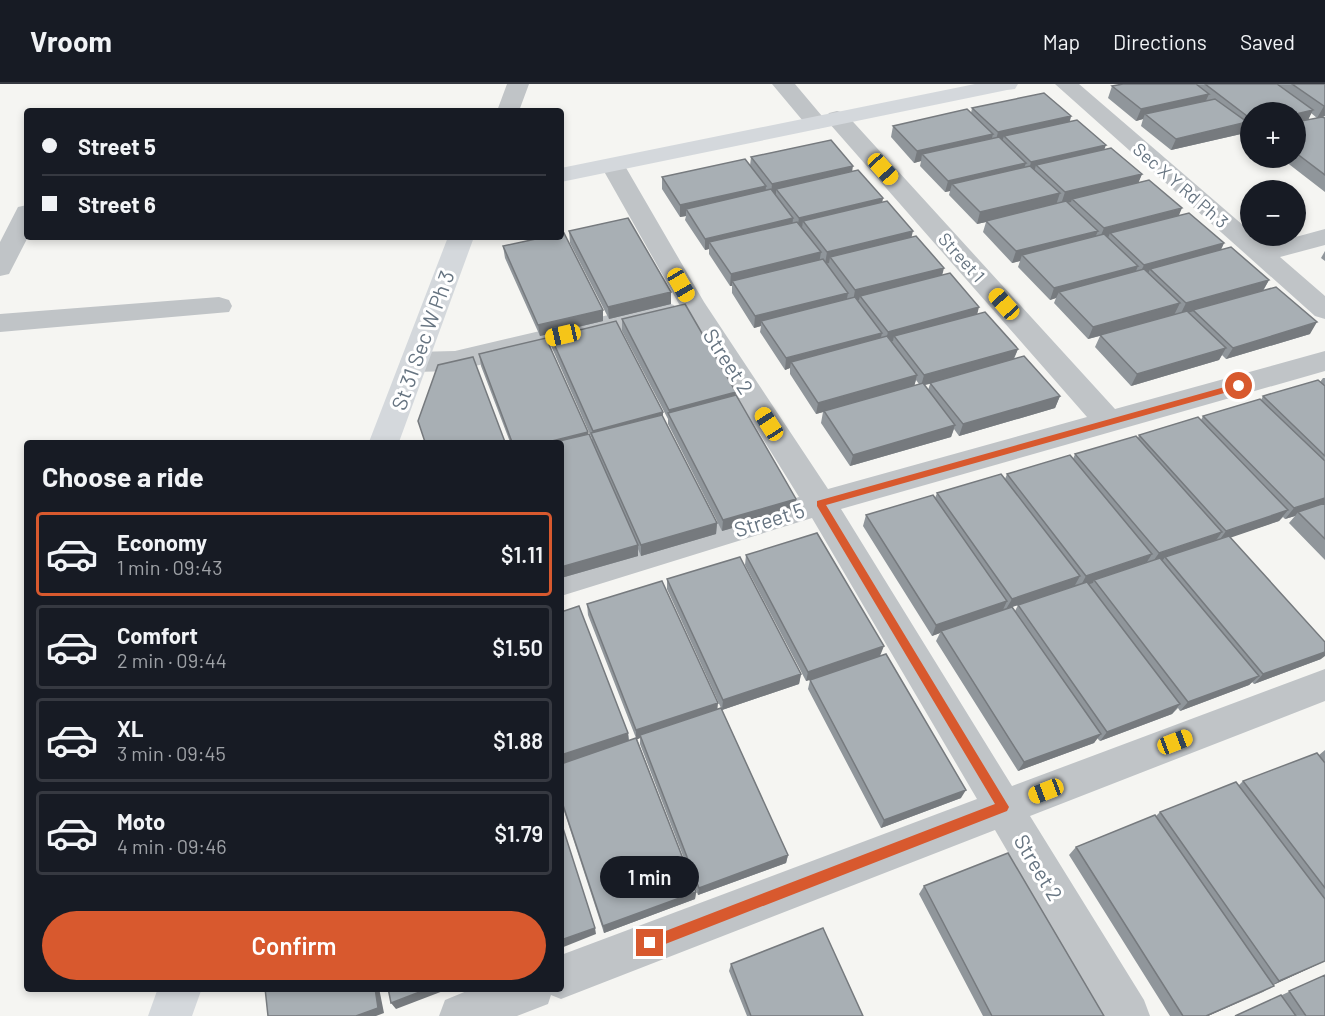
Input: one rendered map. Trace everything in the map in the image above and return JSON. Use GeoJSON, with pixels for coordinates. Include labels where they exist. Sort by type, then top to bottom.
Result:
{"type":"FeatureCollection","features":[{"type":"Feature","properties":{"kind":"main road"},"geometry":{"type":"LineString","coordinates":[[564,174],[1007,84]]}},
{"type":"Feature","properties":{"kind":"main road","name":"St 31 Sec W Ph 3"},"geometry":{"type":"LineString","coordinates":[[385,440],[460,240]]}},
{"type":"Feature","properties":{"kind":"main road"},"geometry":{"type":"LineString","coordinates":[[170,1016],[179,992]]}},
{"type":"Feature","properties":{"kind":"street"},"geometry":{"type":"LineString","coordinates":[[509,108],[518,84]]}},
{"type":"Feature","properties":{"kind":"street","name":"Street 1"},"geometry":{"type":"LineString","coordinates":[[783,84],[827,120],[1110,423]]}},
{"type":"Feature","properties":{"kind":"street","name":"Sec X Y Rd Ph 3"},"geometry":{"type":"LineString","coordinates":[[1066,84],[1325,310]]}},
{"type":"Feature","properties":{"kind":"street","name":"Street 2"},"geometry":{"type":"LineString","coordinates":[[613,166],[692,304],[820,503],[1128,1016]]}},
{"type":"Feature","properties":{"kind":"street"},"geometry":{"type":"LineString","coordinates":[[0,209],[24,210]]}},
{"type":"Feature","properties":{"kind":"street"},"geometry":{"type":"LineString","coordinates":[[0,268],[24,216]]}},
{"type":"Feature","properties":{"kind":"street"},"geometry":{"type":"LineString","coordinates":[[1260,254],[1325,237]]}},
{"type":"Feature","properties":{"kind":"street"},"geometry":{"type":"LineString","coordinates":[[414,362],[455,361],[692,304]]}},
{"type":"Feature","properties":{"kind":"street"},"geometry":{"type":"LineString","coordinates":[[0,323],[219,306]]}},
{"type":"Feature","properties":{"kind":"street","name":"Street 5"},"geometry":{"type":"LineString","coordinates":[[564,581],[820,503],[1325,361]]}},
{"type":"Feature","properties":{"kind":"street"},"geometry":{"type":"LineString","coordinates":[[564,976],[1325,685]]}},
{"type":"Feature","properties":{"kind":"street"},"geometry":{"type":"LineString","coordinates":[[461,1016],[522,992]]}},
{"type":"Feature","properties":{"kind":"building"},"geometry":{"type":"Polygon","coordinates":[[[1196,84],[1209,94],[1141,109],[1112,86],[1196,84]]]}},
{"type":"Feature","properties":{"kind":"building"},"geometry":{"type":"Polygon","coordinates":[[[1205,84],[1277,84],[1302,102],[1240,102],[1240,111],[1205,84]]]}},
{"type":"Feature","properties":{"kind":"building"},"geometry":{"type":"Polygon","coordinates":[[[1292,84],[1325,84],[1325,106],[1324,106],[1292,84]]]}},
{"type":"Feature","properties":{"kind":"building"},"geometry":{"type":"Polygon","coordinates":[[[1044,93],[1071,116],[998,132],[972,108],[1044,93]]]}},
{"type":"Feature","properties":{"kind":"building"},"geometry":{"type":"Polygon","coordinates":[[[1215,99],[1240,117],[1240,124],[1176,139],[1145,114],[1215,99]]]}},
{"type":"Feature","properties":{"kind":"building"},"geometry":{"type":"Polygon","coordinates":[[[1306,105],[1313,110],[1306,112],[1306,105]]]}},
{"type":"Feature","properties":{"kind":"building"},"geometry":{"type":"Polygon","coordinates":[[[967,109],[993,134],[917,151],[893,126],[967,109]]]}},
{"type":"Feature","properties":{"kind":"building"},"geometry":{"type":"Polygon","coordinates":[[[1325,118],[1325,175],[1306,161],[1306,120],[1325,118]]]}},
{"type":"Feature","properties":{"kind":"building"},"geometry":{"type":"Polygon","coordinates":[[[1077,120],[1106,145],[1031,162],[1004,136],[1077,120]]]}},
{"type":"Feature","properties":{"kind":"building"},"geometry":{"type":"Polygon","coordinates":[[[999,137],[1026,163],[948,181],[922,154],[999,137]]]}},
{"type":"Feature","properties":{"kind":"building"},"geometry":{"type":"Polygon","coordinates":[[[831,140],[853,166],[772,184],[751,157],[831,140]]]}},
{"type":"Feature","properties":{"kind":"building"},"geometry":{"type":"Polygon","coordinates":[[[1111,148],[1142,174],[1065,192],[1036,165],[1111,148]]]}},
{"type":"Feature","properties":{"kind":"building"},"geometry":{"type":"Polygon","coordinates":[[[745,159],[766,186],[680,205],[662,177],[745,159]]]}},
{"type":"Feature","properties":{"kind":"building"},"geometry":{"type":"Polygon","coordinates":[[[1030,166],[1060,193],[980,212],[952,184],[1030,166]]]}},
{"type":"Feature","properties":{"kind":"building"},"geometry":{"type":"Polygon","coordinates":[[[858,170],[883,198],[799,218],[776,189],[858,170]]]}},
{"type":"Feature","properties":{"kind":"building"},"geometry":{"type":"Polygon","coordinates":[[[1149,180],[1182,208],[1104,228],[1072,199],[1149,180]]]}},
{"type":"Feature","properties":{"kind":"building"},"geometry":{"type":"Polygon","coordinates":[[[771,189],[793,218],[705,239],[686,209],[771,189]]]}},
{"type":"Feature","properties":{"kind":"building"},"geometry":{"type":"Polygon","coordinates":[[[887,201],[913,231],[827,252],[803,221],[887,201]]]}},
{"type":"Feature","properties":{"kind":"building"},"geometry":{"type":"Polygon","coordinates":[[[1066,201],[1098,231],[1016,251],[986,221],[1066,201]]]}},
{"type":"Feature","properties":{"kind":"building"},"geometry":{"type":"Polygon","coordinates":[[[1189,213],[1224,243],[1144,265],[1110,233],[1189,213]]]}},
{"type":"Feature","properties":{"kind":"building"},"geometry":{"type":"Polygon","coordinates":[[[628,218],[671,292],[608,307],[569,231],[628,218]]]}},
{"type":"Feature","properties":{"kind":"building"},"geometry":{"type":"Polygon","coordinates":[[[797,222],[821,252],[731,274],[709,242],[797,222]]]}},
{"type":"Feature","properties":{"kind":"building"},"geometry":{"type":"Polygon","coordinates":[[[564,233],[603,310],[538,325],[503,246],[531,240],[564,240],[564,233]]]}},
{"type":"Feature","properties":{"kind":"building"},"geometry":{"type":"Polygon","coordinates":[[[1104,234],[1138,266],[1054,288],[1022,255],[1104,234]]]}},
{"type":"Feature","properties":{"kind":"building"},"geometry":{"type":"Polygon","coordinates":[[[916,236],[944,268],[855,290],[830,257],[916,236]]]}},
{"type":"Feature","properties":{"kind":"building"},"geometry":{"type":"Polygon","coordinates":[[[1231,247],[1269,280],[1186,303],[1150,269],[1231,247]]]}},
{"type":"Feature","properties":{"kind":"building"},"geometry":{"type":"Polygon","coordinates":[[[823,259],[848,293],[755,316],[732,281],[823,259]]]}},
{"type":"Feature","properties":{"kind":"building"},"geometry":{"type":"Polygon","coordinates":[[[1144,269],[1180,303],[1093,327],[1059,292],[1144,269]]]}},
{"type":"Feature","properties":{"kind":"building"},"geometry":{"type":"Polygon","coordinates":[[[950,273],[979,307],[888,332],[860,296],[950,273]]]}},
{"type":"Feature","properties":{"kind":"building"},"geometry":{"type":"Polygon","coordinates":[[[1276,287],[1317,322],[1233,348],[1193,310],[1276,287]]]}},
{"type":"Feature","properties":{"kind":"building"},"geometry":{"type":"Polygon","coordinates":[[[855,297],[882,333],[786,358],[761,321],[855,297]]]}},
{"type":"Feature","properties":{"kind":"building"},"geometry":{"type":"Polygon","coordinates":[[[685,304],[736,392],[669,410],[622,319],[685,304]]]}},
{"type":"Feature","properties":{"kind":"building"},"geometry":{"type":"Polygon","coordinates":[[[1187,311],[1226,348],[1137,374],[1100,335],[1187,311]]]}},
{"type":"Feature","properties":{"kind":"building"},"geometry":{"type":"Polygon","coordinates":[[[985,312],[1018,349],[924,375],[894,336],[985,312]]]}},
{"type":"Feature","properties":{"kind":"building"},"geometry":{"type":"Polygon","coordinates":[[[616,321],[663,412],[593,431],[551,337],[616,321]]]}},
{"type":"Feature","properties":{"kind":"building"},"geometry":{"type":"Polygon","coordinates":[[[887,336],[917,375],[818,403],[791,362],[887,336]]]}},
{"type":"Feature","properties":{"kind":"building"},"geometry":{"type":"Polygon","coordinates":[[[546,338],[588,432],[556,440],[511,440],[479,354],[546,338]]]}},
{"type":"Feature","properties":{"kind":"building"},"geometry":{"type":"Polygon","coordinates":[[[1024,356],[1060,396],[963,424],[930,383],[1024,356]]]}},
{"type":"Feature","properties":{"kind":"building"},"geometry":{"type":"Polygon","coordinates":[[[473,357],[504,440],[424,440],[418,421],[438,365],[473,357]]]}},
{"type":"Feature","properties":{"kind":"building"},"geometry":{"type":"Polygon","coordinates":[[[1318,380],[1325,386],[1325,456],[1263,396],[1318,380]]]}},
{"type":"Feature","properties":{"kind":"building"},"geometry":{"type":"Polygon","coordinates":[[[923,383],[955,425],[853,455],[824,411],[923,383]]]}},
{"type":"Feature","properties":{"kind":"building"},"geometry":{"type":"Polygon","coordinates":[[[736,395],[796,499],[723,520],[668,413],[736,395]]]}},
{"type":"Feature","properties":{"kind":"building"},"geometry":{"type":"Polygon","coordinates":[[[1260,399],[1325,461],[1325,498],[1294,508],[1203,416],[1260,399]]]}},
{"type":"Feature","properties":{"kind":"building"},"geometry":{"type":"Polygon","coordinates":[[[662,415],[717,523],[641,545],[591,433],[662,415]]]}},
{"type":"Feature","properties":{"kind":"building"},"geometry":{"type":"Polygon","coordinates":[[[1198,417],[1288,510],[1226,531],[1139,435],[1198,417]]]}},
{"type":"Feature","properties":{"kind":"building"},"geometry":{"type":"Polygon","coordinates":[[[589,434],[638,545],[564,566],[564,440],[589,434]]]}},
{"type":"Feature","properties":{"kind":"building"},"geometry":{"type":"Polygon","coordinates":[[[1136,436],[1222,532],[1159,553],[1075,454],[1136,436]]]}},
{"type":"Feature","properties":{"kind":"building"},"geometry":{"type":"Polygon","coordinates":[[[1070,455],[1152,554],[1086,576],[1007,474],[1070,455]]]}},
{"type":"Feature","properties":{"kind":"building"},"geometry":{"type":"Polygon","coordinates":[[[1001,474],[1080,576],[1012,599],[937,493],[1001,474]]]}},
{"type":"Feature","properties":{"kind":"building"},"geometry":{"type":"Polygon","coordinates":[[[933,495],[1007,601],[936,625],[866,515],[933,495]]]}},
{"type":"Feature","properties":{"kind":"building"},"geometry":{"type":"Polygon","coordinates":[[[1325,503],[1325,539],[1298,512],[1325,503]]]}},
{"type":"Feature","properties":{"kind":"building"},"geometry":{"type":"Polygon","coordinates":[[[817,533],[884,646],[808,672],[746,555],[817,533]]]}},
{"type":"Feature","properties":{"kind":"building"},"geometry":{"type":"Polygon","coordinates":[[[1229,536],[1325,642],[1325,652],[1263,674],[1165,557],[1229,536]]]}},
{"type":"Feature","properties":{"kind":"building"},"geometry":{"type":"Polygon","coordinates":[[[740,557],[801,674],[723,700],[667,579],[740,557]]]}},
{"type":"Feature","properties":{"kind":"building"},"geometry":{"type":"Polygon","coordinates":[[[1160,558],[1259,676],[1188,702],[1094,580],[1160,558]]]}},
{"type":"Feature","properties":{"kind":"building"},"geometry":{"type":"Polygon","coordinates":[[[662,581],[718,703],[636,730],[587,604],[662,581]]]}},
{"type":"Feature","properties":{"kind":"building"},"geometry":{"type":"Polygon","coordinates":[[[1087,582],[1180,704],[1107,732],[1018,605],[1087,582]]]}},
{"type":"Feature","properties":{"kind":"building"},"geometry":{"type":"Polygon","coordinates":[[[579,606],[628,733],[564,754],[564,611],[579,606]]]}},
{"type":"Feature","properties":{"kind":"building"},"geometry":{"type":"Polygon","coordinates":[[[1012,607],[1101,734],[1024,762],[941,631],[1012,607]]]}},
{"type":"Feature","properties":{"kind":"building"},"geometry":{"type":"Polygon","coordinates":[[[886,654],[966,790],[884,820],[810,680],[886,654]]]}},
{"type":"Feature","properties":{"kind":"building"},"geometry":{"type":"Polygon","coordinates":[[[721,708],[788,855],[699,888],[640,735],[721,708]]]}},
{"type":"Feature","properties":{"kind":"building"},"geometry":{"type":"Polygon","coordinates":[[[636,738],[696,892],[603,926],[564,808],[564,763],[636,738]]]}},
{"type":"Feature","properties":{"kind":"building"},"geometry":{"type":"Polygon","coordinates":[[[1317,753],[1325,763],[1325,888],[1243,781],[1317,753]]]}},
{"type":"Feature","properties":{"kind":"building"},"geometry":{"type":"Polygon","coordinates":[[[1236,782],[1325,899],[1325,961],[1279,981],[1160,812],[1236,782]]]}},
{"type":"Feature","properties":{"kind":"building"},"geometry":{"type":"Polygon","coordinates":[[[1155,815],[1274,986],[1206,1016],[1183,1016],[1076,847],[1155,815]]]}},
{"type":"Feature","properties":{"kind":"building"},"geometry":{"type":"Polygon","coordinates":[[[564,831],[595,928],[564,939],[564,831]]]}},
{"type":"Feature","properties":{"kind":"building"},"geometry":{"type":"Polygon","coordinates":[[[1008,853],[1104,1016],[992,1016],[924,886],[1008,853]]]}},
{"type":"Feature","properties":{"kind":"building"},"geometry":{"type":"Polygon","coordinates":[[[823,928],[863,1016],[751,1016],[731,964],[823,928]]]}},
{"type":"Feature","properties":{"kind":"building"},"geometry":{"type":"Polygon","coordinates":[[[1325,975],[1325,1016],[1306,1016],[1289,991],[1325,975]]]}},
{"type":"Feature","properties":{"kind":"building"},"geometry":{"type":"Polygon","coordinates":[[[265,992],[376,992],[378,1008],[356,1016],[268,1016],[265,992]]]}},
{"type":"Feature","properties":{"kind":"building"},"geometry":{"type":"Polygon","coordinates":[[[389,992],[420,992],[391,1003],[389,992]]]}},
{"type":"Feature","properties":{"kind":"building"},"geometry":{"type":"Polygon","coordinates":[[[1281,995],[1296,1016],[1235,1016],[1281,995]]]}},
{"type":"Feature","properties":{"kind":"route"},"geometry":{"type":"LineString","coordinates":[[650,943],[1003,807],[820,503],[1239,386]]}}]}
